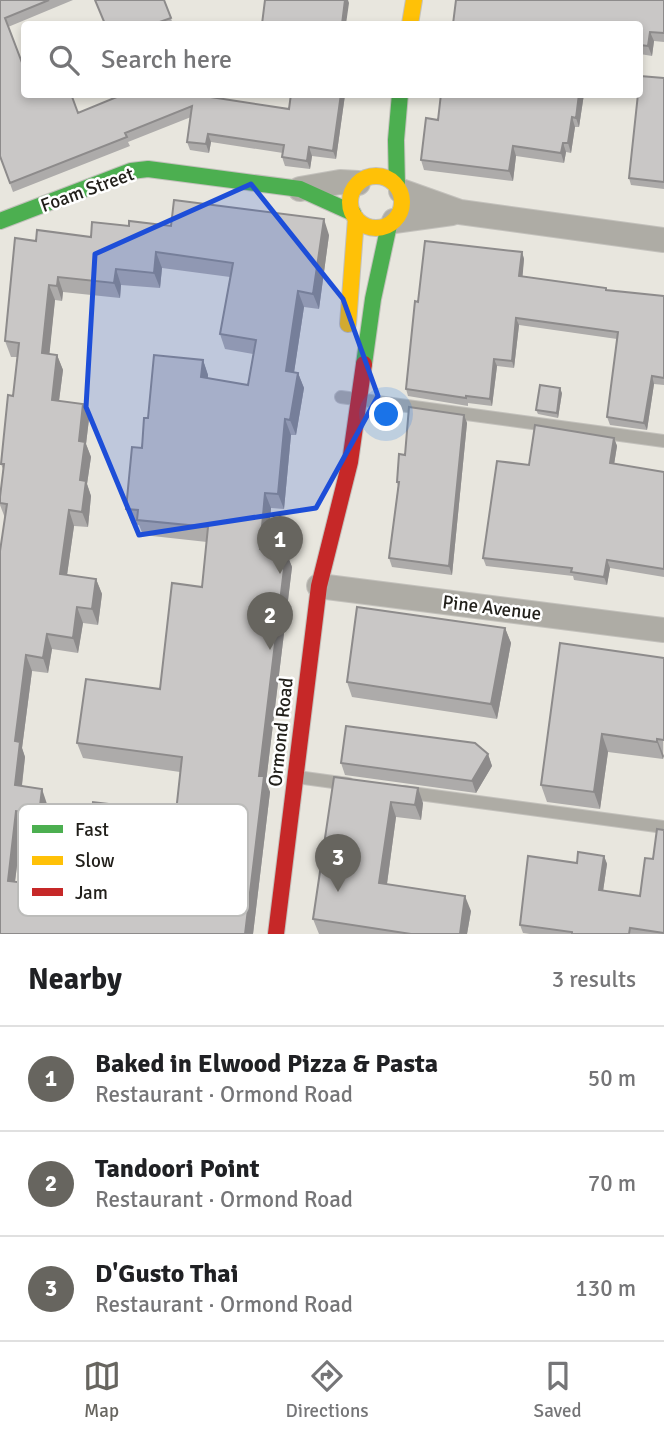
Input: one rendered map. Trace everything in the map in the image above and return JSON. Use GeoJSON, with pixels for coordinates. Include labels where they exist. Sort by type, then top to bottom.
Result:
{"type":"FeatureCollection","features":[{"type":"Feature","properties":{"kind":"street"},"geometry":{"type":"LineString","coordinates":[[410,21],[414,0]]}},
{"type":"Feature","properties":{"kind":"street"},"geometry":{"type":"LineString","coordinates":[[391,223],[402,207],[394,162],[400,98]]}},
{"type":"Feature","properties":{"kind":"street","name":"Foam Street"},"geometry":{"type":"LineString","coordinates":[[0,221],[136,170],[161,170],[300,189],[362,175]]}},
{"type":"Feature","properties":{"kind":"street"},"geometry":{"type":"LineString","coordinates":[[346,344],[355,216],[350,197],[362,175],[384,176],[399,188],[460,212],[664,240]]}},
{"type":"Feature","properties":{"kind":"street","name":"Foam Street"},"geometry":{"type":"LineString","coordinates":[[300,189],[355,216]]}},
{"type":"Feature","properties":{"kind":"street"},"geometry":{"type":"LineString","coordinates":[[355,216],[371,227],[460,212]]}},
{"type":"Feature","properties":{"kind":"street","name":"Ormond Road"},"geometry":{"type":"LineString","coordinates":[[276,934],[319,586],[350,462],[373,299],[391,223]]}},
{"type":"Feature","properties":{"kind":"street","name":"Ormond Road"},"geometry":{"type":"LineString","coordinates":[[331,472],[331,537]]}},
{"type":"Feature","properties":{"kind":"street","name":"Pine Avenue"},"geometry":{"type":"LineString","coordinates":[[319,586],[664,630]]}},
{"type":"Feature","properties":{"kind":"lane"},"geometry":{"type":"LineString","coordinates":[[341,397],[664,441]]}},
{"type":"Feature","properties":{"kind":"lane"},"geometry":{"type":"LineString","coordinates":[[297,777],[360,786]]}},
{"type":"Feature","properties":{"kind":"lane"},"geometry":{"type":"LineString","coordinates":[[388,789],[664,827]]}},
{"type":"Feature","properties":{"kind":"highlighted area"},"geometry":{"type":"Polygon","coordinates":[[[251,184],[343,299],[378,396],[316,508],[139,535],[86,407],[95,254],[251,184]]]}},
{"type":"Feature","properties":{"kind":"building"},"geometry":{"type":"Polygon","coordinates":[[[0,0],[49,0],[5,18],[21,60],[21,98],[72,98],[78,113],[114,98],[217,98],[289,109],[290,98],[340,98],[333,151],[309,147],[307,161],[282,157],[284,145],[208,134],[206,144],[187,142],[192,106],[125,133],[127,137],[10,183],[0,156],[0,0]]]}},
{"type":"Feature","properties":{"kind":"building"},"geometry":{"type":"Polygon","coordinates":[[[95,0],[164,0],[171,18],[162,21],[104,21],[95,0]]]}},
{"type":"Feature","properties":{"kind":"building"},"geometry":{"type":"Polygon","coordinates":[[[265,0],[345,0],[342,21],[262,21],[265,0]]]}},
{"type":"Feature","properties":{"kind":"building"},"geometry":{"type":"Polygon","coordinates":[[[456,0],[664,0],[664,33],[650,32],[648,46],[643,45],[643,21],[453,21],[456,0]]]}},
{"type":"Feature","properties":{"kind":"building"},"geometry":{"type":"Polygon","coordinates":[[[643,76],[664,78],[664,182],[629,178],[638,98],[643,98],[643,76]]]}},
{"type":"Feature","properties":{"kind":"building"},"geometry":{"type":"Polygon","coordinates":[[[441,98],[578,98],[576,118],[572,117],[568,143],[563,143],[561,153],[513,146],[509,171],[421,160],[426,118],[438,120],[441,98]]]}},
{"type":"Feature","properties":{"kind":"building"},"geometry":{"type":"Polygon","coordinates":[[[174,200],[324,219],[313,294],[298,291],[286,371],[298,373],[290,420],[285,419],[278,494],[265,493],[260,549],[286,552],[259,776],[264,776],[248,909],[248,804],[177,804],[182,757],[77,743],[86,679],[160,689],[172,583],[202,587],[208,527],[137,520],[138,510],[126,509],[132,447],[142,448],[144,418],[148,418],[154,355],[203,360],[201,377],[248,385],[256,340],[220,334],[233,263],[156,252],[154,273],[116,269],[114,283],[58,277],[57,286],[49,285],[42,353],[57,355],[52,400],[83,404],[79,441],[85,442],[80,480],[86,481],[82,512],[69,510],[60,574],[96,579],[92,609],[77,607],[73,638],[47,634],[43,658],[26,655],[15,741],[20,742],[15,785],[42,789],[40,804],[18,804],[8,881],[18,882],[18,916],[247,916],[245,934],[0,934],[0,551],[7,504],[0,503],[0,497],[8,395],[13,396],[19,343],[5,341],[15,238],[36,241],[37,230],[91,237],[92,222],[129,226],[129,221],[171,226],[174,200]]]}},
{"type":"Feature","properties":{"kind":"building"},"geometry":{"type":"Polygon","coordinates":[[[425,241],[522,252],[519,276],[664,296],[664,378],[652,376],[644,423],[607,417],[618,332],[516,318],[512,361],[494,359],[490,399],[406,389],[415,301],[418,302],[425,241]]]}},
{"type":"Feature","properties":{"kind":"building"},"geometry":{"type":"Polygon","coordinates":[[[540,385],[560,388],[557,413],[536,410],[540,385]]]}},
{"type":"Feature","properties":{"kind":"building"},"geometry":{"type":"Polygon","coordinates":[[[409,407],[464,415],[449,566],[389,558],[399,482],[399,454],[405,455],[409,407]]]}},
{"type":"Feature","properties":{"kind":"building"},"geometry":{"type":"Polygon","coordinates":[[[535,425],[614,438],[610,463],[664,472],[664,569],[607,560],[604,577],[571,572],[572,568],[483,558],[497,461],[529,465],[535,425]]]}},
{"type":"Feature","properties":{"kind":"building"},"geometry":{"type":"Polygon","coordinates":[[[357,607],[505,628],[491,704],[347,682],[357,607]]]}},
{"type":"Feature","properties":{"kind":"building"},"geometry":{"type":"Polygon","coordinates":[[[560,643],[664,658],[664,740],[657,739],[657,742],[602,734],[594,792],[541,785],[560,643]]]}},
{"type":"Feature","properties":{"kind":"building"},"geometry":{"type":"Polygon","coordinates":[[[346,726],[475,743],[488,754],[472,781],[341,763],[346,726]]]}},
{"type":"Feature","properties":{"kind":"building"},"geometry":{"type":"Polygon","coordinates":[[[334,777],[418,788],[415,805],[391,802],[379,883],[465,896],[460,934],[411,934],[313,919],[334,777]]]}},
{"type":"Feature","properties":{"kind":"building"},"geometry":{"type":"Polygon","coordinates":[[[657,829],[664,830],[664,933],[630,928],[629,934],[572,934],[520,925],[528,856],[577,863],[578,852],[604,856],[599,890],[640,896],[645,858],[653,859],[657,829]]]}},
{"type":"Feature","properties":{"kind":"traffic: fast"},"geometry":{"type":"LineString","coordinates":[[397,186],[396,140],[400,98]]}},
{"type":"Feature","properties":{"kind":"traffic: fast"},"geometry":{"type":"LineString","coordinates":[[0,221],[131,171],[148,169],[300,189],[353,213]]}},
{"type":"Feature","properties":{"kind":"traffic: fast"},"geometry":{"type":"LineString","coordinates":[[364,364],[373,299],[389,225]]}},
{"type":"Feature","properties":{"kind":"traffic: slow"},"geometry":{"type":"LineString","coordinates":[[410,21],[414,0]]}},
{"type":"Feature","properties":{"kind":"traffic: slow"},"geometry":{"type":"LineString","coordinates":[[376,176],[386,178],[394,184],[400,192],[402,202],[400,212],[394,220],[386,226],[376,228],[366,226],[358,220],[352,212],[350,202],[352,192],[358,184],[366,178],[376,176]]}},
{"type":"Feature","properties":{"kind":"traffic: slow"},"geometry":{"type":"LineString","coordinates":[[348,324],[356,218]]}},
{"type":"Feature","properties":{"kind":"traffic: jam"},"geometry":{"type":"LineString","coordinates":[[276,934],[319,586],[350,462],[364,364]]}},
{"type":"Feature","properties":{"kind":"place","name":"Baked in Elwood Pizza & Pasta"},"geometry":{"type":"Point","coordinates":[280,574]}},
{"type":"Feature","properties":{"kind":"place","name":"Tandoori Point"},"geometry":{"type":"Point","coordinates":[270,650]}},
{"type":"Feature","properties":{"kind":"place","name":"D'Gusto Thai"},"geometry":{"type":"Point","coordinates":[338,892]}}]}
